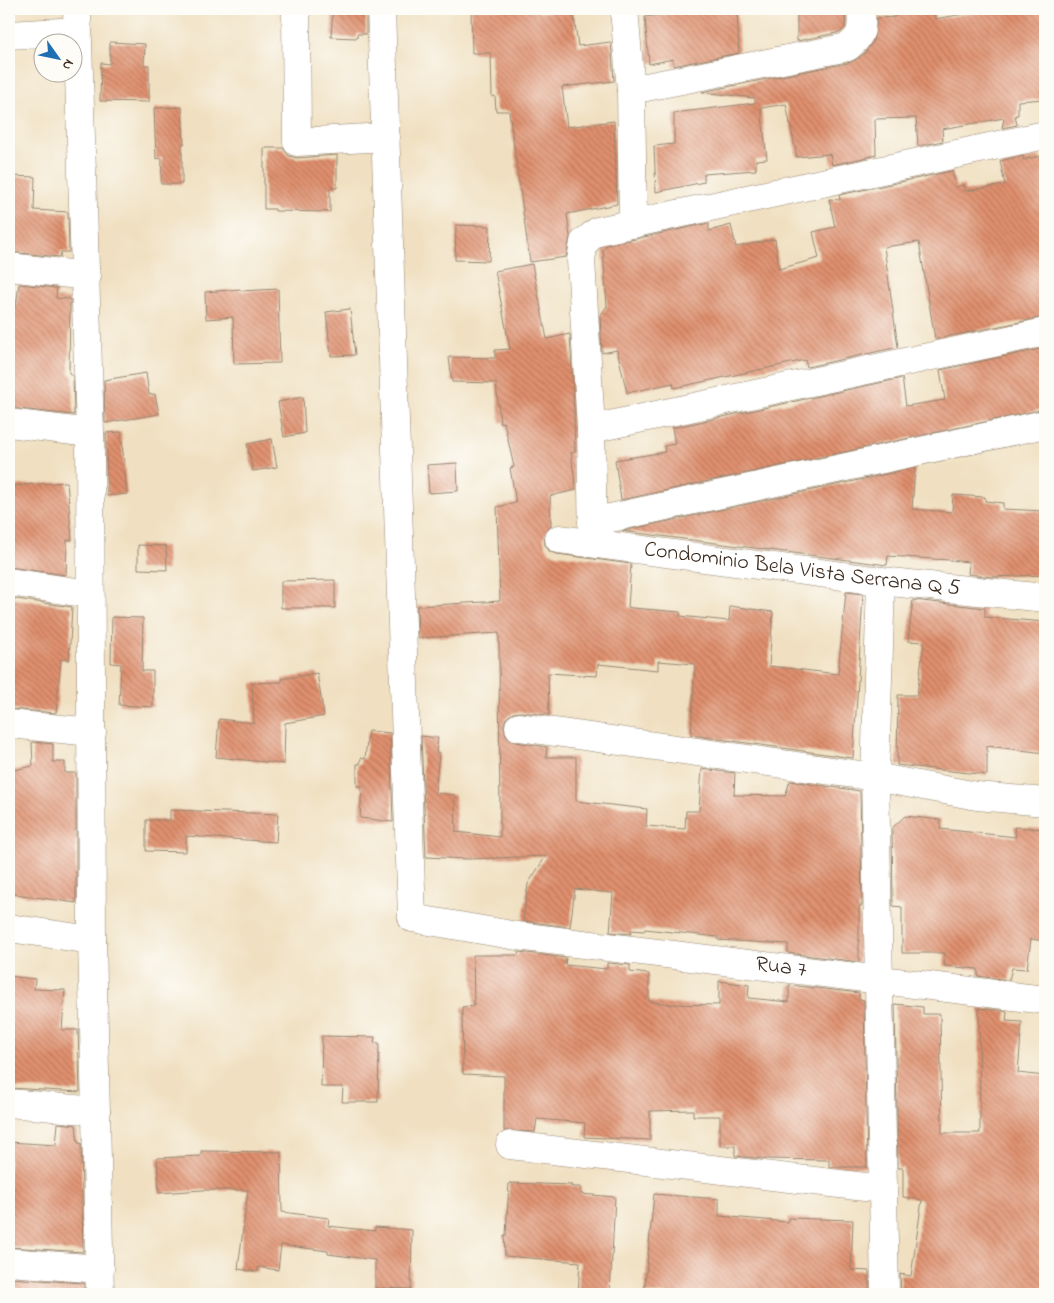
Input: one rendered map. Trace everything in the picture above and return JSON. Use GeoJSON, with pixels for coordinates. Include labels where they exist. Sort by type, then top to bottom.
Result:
{"type":"FeatureCollection","features":[{"type":"Feature","properties":{"kind":"street"},"geometry":{"type":"LineString","coordinates":[[296,9],[297,142],[386,137],[381,9]]}},
{"type":"Feature","properties":{"kind":"street"},"geometry":{"type":"LineString","coordinates":[[624,9],[630,90],[633,224]]}},
{"type":"Feature","properties":{"kind":"street"},"geometry":{"type":"LineString","coordinates":[[630,90],[848,47],[858,39],[862,28],[861,9]]}},
{"type":"Feature","properties":{"kind":"street"},"geometry":{"type":"LineString","coordinates":[[9,35],[78,20],[87,276],[90,433],[92,940],[100,1282],[9,1262]]}},
{"type":"Feature","properties":{"kind":"street"},"geometry":{"type":"LineString","coordinates":[[592,532],[591,429],[581,260],[584,242],[598,231],[1045,135]]}},
{"type":"Feature","properties":{"kind":"street","name":"Rua 7"},"geometry":{"type":"LineString","coordinates":[[386,137],[412,918],[517,936],[1045,1000]]}},
{"type":"Feature","properties":{"kind":"street"},"geometry":{"type":"LineString","coordinates":[[9,267],[87,276]]}},
{"type":"Feature","properties":{"kind":"street"},"geometry":{"type":"LineString","coordinates":[[591,429],[1045,332]]}},
{"type":"Feature","properties":{"kind":"street"},"geometry":{"type":"LineString","coordinates":[[9,423],[90,433]]}},
{"type":"Feature","properties":{"kind":"street","name":"Condominio Bela Vista Serrana Q 5"},"geometry":{"type":"LineString","coordinates":[[559,539],[1045,424]]}},
{"type":"Feature","properties":{"kind":"street","name":"Condominio Bela Vista Serrana Q 5"},"geometry":{"type":"LineString","coordinates":[[592,532],[881,581],[1045,598]]}},
{"type":"Feature","properties":{"kind":"street"},"geometry":{"type":"LineString","coordinates":[[881,581],[875,777],[885,1294]]}},
{"type":"Feature","properties":{"kind":"street"},"geometry":{"type":"LineString","coordinates":[[9,582],[90,594]]}},
{"type":"Feature","properties":{"kind":"street"},"geometry":{"type":"LineString","coordinates":[[9,724],[92,732]]}},
{"type":"Feature","properties":{"kind":"street"},"geometry":{"type":"LineString","coordinates":[[519,727],[875,777],[977,796],[1045,802]]}},
{"type":"Feature","properties":{"kind":"street"},"geometry":{"type":"LineString","coordinates":[[9,928],[92,940]]}},
{"type":"Feature","properties":{"kind":"street"},"geometry":{"type":"LineString","coordinates":[[9,1103],[96,1111]]}},
{"type":"Feature","properties":{"kind":"street"},"geometry":{"type":"LineString","coordinates":[[510,1145],[882,1189]]}},
{"type":"Feature","properties":{"kind":"building"},"geometry":{"type":"Polygon","coordinates":[[[333,9],[366,9],[366,34],[357,34],[357,38],[331,37],[333,9]]]}},
{"type":"Feature","properties":{"kind":"building"},"geometry":{"type":"Polygon","coordinates":[[[471,9],[539,9],[539,12],[573,9],[578,46],[611,42],[614,81],[562,87],[567,127],[614,121],[617,204],[567,214],[570,237],[566,257],[530,262],[509,111],[496,111],[495,96],[492,97],[491,53],[472,53],[471,9]]]}},
{"type":"Feature","properties":{"kind":"building"},"geometry":{"type":"Polygon","coordinates":[[[679,9],[737,9],[739,53],[673,66],[673,59],[649,64],[645,17],[680,12],[679,9]]]}},
{"type":"Feature","properties":{"kind":"building"},"geometry":{"type":"Polygon","coordinates":[[[797,9],[846,9],[845,27],[841,32],[797,41],[797,9]]]}},
{"type":"Feature","properties":{"kind":"building"},"geometry":{"type":"Polygon","coordinates":[[[895,9],[934,9],[935,19],[992,9],[1045,9],[1044,99],[1018,101],[1018,115],[1015,115],[1017,125],[1002,128],[1004,118],[942,129],[943,141],[918,146],[916,118],[875,119],[876,155],[832,165],[830,154],[797,157],[786,104],[761,108],[767,159],[756,160],[756,170],[704,174],[704,182],[656,192],[654,146],[674,144],[674,113],[755,103],[755,98],[702,92],[852,62],[864,54],[873,42],[877,18],[895,17],[895,9]]]}},
{"type":"Feature","properties":{"kind":"building"},"geometry":{"type":"Polygon","coordinates":[[[110,42],[145,44],[144,65],[149,65],[149,102],[100,101],[101,63],[110,64],[110,42]]]}},
{"type":"Feature","properties":{"kind":"building"},"geometry":{"type":"Polygon","coordinates":[[[182,107],[184,144],[182,144],[182,184],[161,184],[162,158],[156,159],[154,108],[182,107]]]}},
{"type":"Feature","properties":{"kind":"building"},"geometry":{"type":"Polygon","coordinates":[[[264,148],[283,148],[289,156],[297,158],[337,155],[337,188],[330,188],[330,212],[264,209],[264,148]]]}},
{"type":"Feature","properties":{"kind":"building"},"geometry":{"type":"Polygon","coordinates":[[[1023,156],[1023,160],[1040,156],[1041,162],[1045,161],[1045,317],[935,339],[919,242],[884,247],[898,347],[807,367],[805,360],[674,388],[673,383],[627,393],[617,350],[602,353],[600,316],[607,306],[603,250],[607,245],[709,223],[709,231],[731,225],[736,247],[775,239],[779,269],[819,258],[813,232],[835,227],[829,199],[840,200],[839,195],[952,171],[956,187],[964,185],[965,191],[1005,185],[1000,161],[1023,156]]]}},
{"type":"Feature","properties":{"kind":"building"},"geometry":{"type":"Polygon","coordinates":[[[9,176],[35,177],[34,210],[68,212],[69,252],[61,252],[60,257],[9,252],[9,176]]]}},
{"type":"Feature","properties":{"kind":"building"},"geometry":{"type":"Polygon","coordinates":[[[456,225],[490,226],[489,261],[455,260],[456,225]]]}},
{"type":"Feature","properties":{"kind":"building"},"geometry":{"type":"Polygon","coordinates":[[[532,264],[547,339],[570,334],[575,452],[571,453],[576,490],[550,496],[551,526],[544,536],[545,545],[550,552],[631,564],[628,607],[680,612],[680,616],[729,621],[730,606],[773,612],[769,666],[838,674],[846,592],[863,594],[853,758],[691,735],[695,664],[658,661],[658,670],[598,664],[597,676],[548,673],[549,715],[513,713],[506,718],[504,724],[505,733],[510,740],[516,742],[547,747],[546,757],[576,757],[576,801],[647,809],[646,826],[685,829],[686,811],[699,811],[702,769],[735,773],[734,795],[785,796],[790,781],[860,791],[862,906],[859,906],[859,962],[788,953],[788,944],[718,940],[718,937],[645,929],[644,931],[631,930],[631,934],[610,932],[613,893],[575,889],[570,927],[523,921],[528,884],[546,856],[468,859],[426,857],[421,736],[438,738],[436,753],[439,753],[435,793],[455,795],[456,832],[500,837],[499,633],[418,638],[417,606],[500,601],[497,507],[516,503],[510,468],[514,467],[504,422],[500,423],[496,383],[452,382],[449,357],[495,358],[495,350],[510,349],[495,271],[532,264]]]}},
{"type":"Feature","properties":{"kind":"building"},"geometry":{"type":"Polygon","coordinates":[[[19,284],[57,288],[56,298],[70,299],[69,373],[73,376],[74,415],[9,408],[9,311],[14,311],[14,306],[16,306],[19,284]]]}},
{"type":"Feature","properties":{"kind":"building"},"geometry":{"type":"Polygon","coordinates":[[[240,289],[241,291],[278,289],[280,363],[234,364],[233,317],[206,319],[205,292],[240,289]]]}},
{"type":"Feature","properties":{"kind":"building"},"geometry":{"type":"Polygon","coordinates":[[[350,309],[355,355],[331,356],[326,312],[350,309]]]}},
{"type":"Feature","properties":{"kind":"building"},"geometry":{"type":"Polygon","coordinates":[[[1045,348],[1045,409],[621,500],[615,460],[665,452],[664,446],[675,444],[672,428],[902,378],[906,406],[945,400],[940,370],[1045,348]]]}},
{"type":"Feature","properties":{"kind":"building"},"geometry":{"type":"Polygon","coordinates":[[[146,373],[149,395],[155,394],[159,414],[105,423],[104,380],[146,373]]]}},
{"type":"Feature","properties":{"kind":"building"},"geometry":{"type":"Polygon","coordinates":[[[303,397],[305,433],[284,437],[278,402],[303,397]]]}},
{"type":"Feature","properties":{"kind":"building"},"geometry":{"type":"Polygon","coordinates":[[[121,432],[127,494],[107,496],[106,433],[121,432]]]}},
{"type":"Feature","properties":{"kind":"building"},"geometry":{"type":"Polygon","coordinates":[[[272,439],[277,467],[253,471],[247,444],[272,439]]]}},
{"type":"Feature","properties":{"kind":"building"},"geometry":{"type":"Polygon","coordinates":[[[457,463],[458,491],[429,493],[427,465],[457,463]]]}},
{"type":"Feature","properties":{"kind":"building"},"geometry":{"type":"Polygon","coordinates":[[[915,468],[912,509],[952,512],[953,495],[985,497],[985,501],[1003,503],[1003,509],[1045,511],[1045,575],[992,577],[968,574],[969,562],[888,556],[887,565],[622,531],[915,468]]]}},
{"type":"Feature","properties":{"kind":"building"},"geometry":{"type":"Polygon","coordinates":[[[67,482],[72,540],[67,540],[66,575],[9,567],[9,486],[67,482]]]}},
{"type":"Feature","properties":{"kind":"building"},"geometry":{"type":"Polygon","coordinates":[[[138,545],[166,546],[167,570],[138,569],[138,545]]]}},
{"type":"Feature","properties":{"kind":"building"},"geometry":{"type":"Polygon","coordinates":[[[335,580],[335,608],[281,608],[281,581],[335,580]]]}},
{"type":"Feature","properties":{"kind":"building"},"geometry":{"type":"Polygon","coordinates":[[[9,598],[72,607],[69,660],[61,659],[56,713],[9,709],[9,598]]]}},
{"type":"Feature","properties":{"kind":"building"},"geometry":{"type":"Polygon","coordinates":[[[913,600],[985,608],[985,617],[1045,622],[1045,753],[987,746],[987,775],[897,765],[898,695],[917,695],[924,642],[908,641],[913,600]]]}},
{"type":"Feature","properties":{"kind":"building"},"geometry":{"type":"Polygon","coordinates":[[[112,617],[143,618],[142,671],[153,671],[153,707],[119,705],[121,664],[111,663],[112,617]]]}},
{"type":"Feature","properties":{"kind":"building"},"geometry":{"type":"Polygon","coordinates":[[[317,673],[324,716],[285,723],[284,764],[216,757],[219,719],[254,723],[252,683],[282,682],[282,679],[317,673]]]}},
{"type":"Feature","properties":{"kind":"building"},"geometry":{"type":"Polygon","coordinates":[[[368,731],[390,733],[393,822],[360,818],[362,786],[357,786],[357,764],[360,764],[361,758],[365,759],[368,731]]]}},
{"type":"Feature","properties":{"kind":"building"},"geometry":{"type":"Polygon","coordinates":[[[32,742],[53,744],[53,762],[65,762],[65,773],[76,773],[76,903],[9,893],[9,771],[33,766],[32,742]]]}},
{"type":"Feature","properties":{"kind":"building"},"geometry":{"type":"Polygon","coordinates":[[[170,810],[278,814],[276,842],[186,836],[186,852],[146,851],[146,820],[170,820],[170,810]]]}},
{"type":"Feature","properties":{"kind":"building"},"geometry":{"type":"Polygon","coordinates":[[[905,816],[941,820],[940,829],[1016,837],[1014,827],[1045,829],[1045,941],[1031,939],[1027,969],[1012,968],[1009,980],[978,976],[978,969],[944,966],[945,953],[902,953],[902,907],[893,906],[892,828],[905,816]]]}},
{"type":"Feature","properties":{"kind":"building"},"geometry":{"type":"Polygon","coordinates":[[[519,952],[566,958],[565,965],[607,969],[607,963],[630,965],[630,972],[649,974],[649,1001],[668,1004],[719,1005],[719,981],[749,985],[748,998],[789,1002],[789,985],[859,993],[859,999],[864,1000],[867,1167],[829,1167],[829,1160],[765,1159],[735,1156],[735,1146],[720,1146],[720,1116],[693,1116],[693,1110],[650,1111],[650,1140],[584,1137],[585,1123],[537,1119],[535,1132],[504,1131],[504,1076],[463,1074],[462,1007],[474,1006],[473,955],[518,955],[519,952]]]}},
{"type":"Feature","properties":{"kind":"building"},"geometry":{"type":"Polygon","coordinates":[[[9,976],[35,979],[34,989],[65,990],[62,1030],[78,1030],[80,1092],[9,1088],[11,1017],[9,1017],[9,976]]]}},
{"type":"Feature","properties":{"kind":"building"},"geometry":{"type":"Polygon","coordinates":[[[895,1004],[923,1007],[923,1014],[940,1014],[942,1133],[980,1133],[979,1008],[1007,1011],[1006,1021],[1022,1022],[1018,1073],[1045,1076],[1045,1141],[1042,1166],[1045,1166],[1045,1294],[901,1294],[900,1274],[911,1276],[922,1200],[903,1197],[903,1168],[898,1168],[895,1004]]]}},
{"type":"Feature","properties":{"kind":"building"},"geometry":{"type":"Polygon","coordinates":[[[322,1036],[375,1037],[374,1043],[379,1043],[378,1102],[342,1102],[343,1087],[321,1087],[322,1036]]]}},
{"type":"Feature","properties":{"kind":"building"},"geometry":{"type":"Polygon","coordinates":[[[58,1123],[76,1125],[78,1143],[81,1143],[83,1252],[9,1247],[9,1142],[56,1145],[58,1123]]]}},
{"type":"Feature","properties":{"kind":"building"},"geometry":{"type":"Polygon","coordinates":[[[201,1151],[281,1152],[282,1212],[329,1218],[328,1226],[375,1231],[375,1227],[412,1230],[411,1289],[375,1288],[375,1260],[281,1245],[278,1270],[258,1267],[258,1272],[238,1269],[248,1190],[202,1190],[159,1193],[157,1158],[201,1156],[201,1151]]]}},
{"type":"Feature","properties":{"kind":"building"},"geometry":{"type":"Polygon","coordinates":[[[509,1183],[572,1185],[571,1187],[581,1187],[581,1194],[615,1197],[610,1294],[578,1294],[580,1262],[505,1256],[504,1235],[506,1235],[509,1183]]]}},
{"type":"Feature","properties":{"kind":"building"},"geometry":{"type":"Polygon","coordinates":[[[654,1194],[719,1199],[719,1216],[788,1222],[788,1218],[853,1220],[851,1270],[869,1271],[869,1294],[644,1294],[654,1194]]]}},
{"type":"Feature","properties":{"kind":"building"},"geometry":{"type":"Polygon","coordinates":[[[9,1278],[84,1283],[84,1294],[9,1294],[9,1278]]]}}]}
